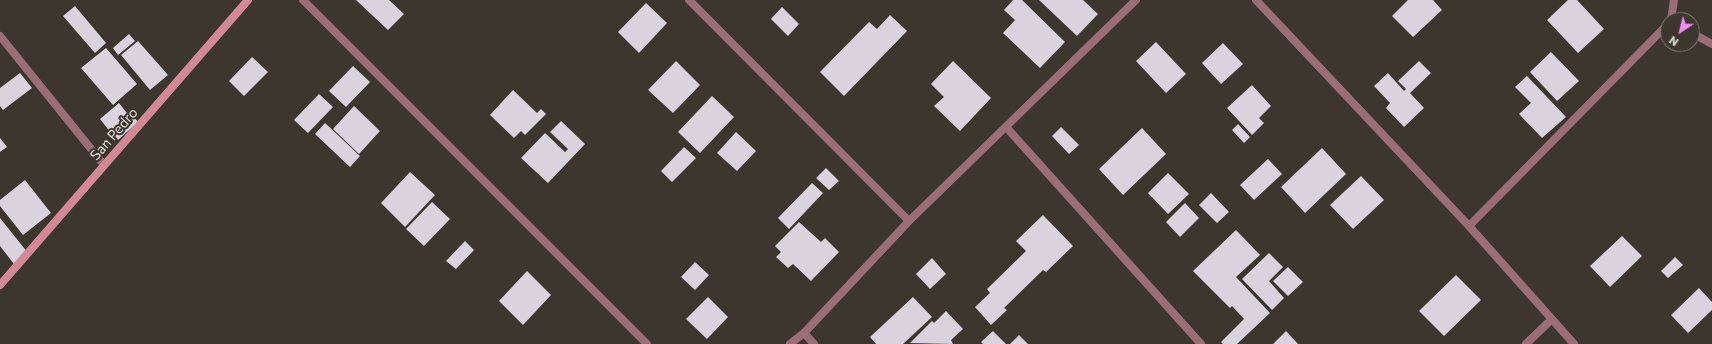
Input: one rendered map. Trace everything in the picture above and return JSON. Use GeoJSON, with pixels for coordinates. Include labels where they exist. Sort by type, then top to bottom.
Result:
{"type":"FeatureCollection","features":[{"type":"Feature","properties":{"kind":"main road","name":"San Pedro"},"geometry":{"type":"LineString","coordinates":[[0,285],[248,0]]}},
{"type":"Feature","properties":{"kind":"street"},"geometry":{"type":"LineString","coordinates":[[303,0],[647,344]]}},
{"type":"Feature","properties":{"kind":"street"},"geometry":{"type":"LineString","coordinates":[[689,0],[908,221]]}},
{"type":"Feature","properties":{"kind":"street"},"geometry":{"type":"LineString","coordinates":[[790,344],[804,333],[908,221],[1136,0]]}},
{"type":"Feature","properties":{"kind":"street"},"geometry":{"type":"LineString","coordinates":[[1256,0],[1469,226],[1574,344]]}},
{"type":"Feature","properties":{"kind":"street"},"geometry":{"type":"LineString","coordinates":[[1672,12],[1674,0]]}},
{"type":"Feature","properties":{"kind":"street"},"geometry":{"type":"LineString","coordinates":[[1469,226],[1660,32]]}},
{"type":"Feature","properties":{"kind":"street"},"geometry":{"type":"LineString","coordinates":[[0,36],[104,165]]}},
{"type":"Feature","properties":{"kind":"street"},"geometry":{"type":"LineString","coordinates":[[1700,37],[1712,44]]}},
{"type":"Feature","properties":{"kind":"street"},"geometry":{"type":"LineString","coordinates":[[1006,127],[1201,344]]}},
{"type":"Feature","properties":{"kind":"street"},"geometry":{"type":"LineString","coordinates":[[1526,344],[1552,319]]}},
{"type":"Feature","properties":{"kind":"street"},"geometry":{"type":"LineString","coordinates":[[804,333],[814,344]]}},
{"type":"Feature","properties":{"kind":"building"},"geometry":{"type":"Polygon","coordinates":[[[356,0],[389,0],[404,14],[388,30],[356,0]]]}},
{"type":"Feature","properties":{"kind":"building"},"geometry":{"type":"Polygon","coordinates":[[[1013,0],[1022,0],[1065,42],[1040,68],[1003,33],[1015,20],[1004,10],[1013,0]]]}},
{"type":"Feature","properties":{"kind":"building"},"geometry":{"type":"Polygon","coordinates":[[[1039,0],[1083,0],[1098,14],[1077,36],[1039,0]]]}},
{"type":"Feature","properties":{"kind":"building"},"geometry":{"type":"Polygon","coordinates":[[[1408,0],[1433,0],[1442,10],[1413,37],[1392,16],[1408,0]]]}},
{"type":"Feature","properties":{"kind":"building"},"geometry":{"type":"Polygon","coordinates":[[[1568,0],[1577,0],[1604,29],[1578,53],[1547,20],[1568,0]]]}},
{"type":"Feature","properties":{"kind":"building"},"geometry":{"type":"Polygon","coordinates":[[[646,3],[667,23],[639,53],[618,32],[646,3]]]}},
{"type":"Feature","properties":{"kind":"building"},"geometry":{"type":"Polygon","coordinates":[[[75,6],[106,43],[95,53],[63,16],[75,6]]]}},
{"type":"Feature","properties":{"kind":"building"},"geometry":{"type":"Polygon","coordinates":[[[782,7],[799,24],[788,36],[771,19],[782,7]]]}},
{"type":"Feature","properties":{"kind":"building"},"geometry":{"type":"Polygon","coordinates":[[[890,15],[907,31],[844,96],[820,72],[869,22],[877,29],[890,15]]]}},
{"type":"Feature","properties":{"kind":"building"},"geometry":{"type":"Polygon","coordinates":[[[129,34],[135,41],[118,55],[113,48],[129,34]]]}},
{"type":"Feature","properties":{"kind":"building"},"geometry":{"type":"Polygon","coordinates":[[[138,41],[168,75],[150,90],[121,55],[138,41]]]}},
{"type":"Feature","properties":{"kind":"building"},"geometry":{"type":"Polygon","coordinates":[[[1156,42],[1186,74],[1166,93],[1136,61],[1156,42]]]}},
{"type":"Feature","properties":{"kind":"building"},"geometry":{"type":"Polygon","coordinates":[[[1223,43],[1243,64],[1221,84],[1202,63],[1223,43]]]}},
{"type":"Feature","properties":{"kind":"building"},"geometry":{"type":"Polygon","coordinates":[[[106,48],[137,84],[113,105],[81,68],[106,48]]]}},
{"type":"Feature","properties":{"kind":"building"},"geometry":{"type":"Polygon","coordinates":[[[1551,52],[1579,81],[1557,101],[1530,72],[1551,52]]]}},
{"type":"Feature","properties":{"kind":"building"},"geometry":{"type":"Polygon","coordinates":[[[252,57],[268,72],[244,96],[229,81],[252,57]]]}},
{"type":"Feature","properties":{"kind":"building"},"geometry":{"type":"Polygon","coordinates":[[[676,61],[700,85],[673,113],[648,90],[676,61]]]}},
{"type":"Feature","properties":{"kind":"building"},"geometry":{"type":"Polygon","coordinates":[[[953,61],[991,98],[960,131],[934,106],[944,97],[931,84],[953,61]]]}},
{"type":"Feature","properties":{"kind":"building"},"geometry":{"type":"Polygon","coordinates":[[[1419,61],[1431,73],[1410,93],[1424,108],[1404,127],[1386,108],[1390,103],[1374,86],[1388,73],[1404,91],[1406,89],[1398,81],[1419,61]]]}},
{"type":"Feature","properties":{"kind":"building"},"geometry":{"type":"Polygon","coordinates":[[[353,66],[370,82],[346,107],[329,91],[353,66]]]}},
{"type":"Feature","properties":{"kind":"building"},"geometry":{"type":"Polygon","coordinates":[[[20,73],[32,88],[3,110],[0,106],[0,88],[20,73]]]}},
{"type":"Feature","properties":{"kind":"building"},"geometry":{"type":"Polygon","coordinates":[[[1527,76],[1566,117],[1542,138],[1519,114],[1531,103],[1515,87],[1527,76]]]}},
{"type":"Feature","properties":{"kind":"building"},"geometry":{"type":"Polygon","coordinates":[[[1252,85],[1271,106],[1259,118],[1264,123],[1252,135],[1227,108],[1252,85]]]}},
{"type":"Feature","properties":{"kind":"building"},"geometry":{"type":"Polygon","coordinates":[[[513,90],[537,113],[541,109],[546,114],[525,135],[521,131],[514,138],[490,115],[513,90]]]}},
{"type":"Feature","properties":{"kind":"building"},"geometry":{"type":"Polygon","coordinates":[[[319,94],[333,107],[308,133],[294,120],[319,94]]]}},
{"type":"Feature","properties":{"kind":"building"},"geometry":{"type":"Polygon","coordinates":[[[712,96],[734,117],[700,153],[678,132],[712,96]]]}},
{"type":"Feature","properties":{"kind":"building"},"geometry":{"type":"Polygon","coordinates":[[[119,103],[130,117],[111,133],[100,119],[119,103]]]}},
{"type":"Feature","properties":{"kind":"building"},"geometry":{"type":"Polygon","coordinates":[[[354,106],[380,131],[359,154],[333,129],[354,106]]]}},
{"type":"Feature","properties":{"kind":"building"},"geometry":{"type":"Polygon","coordinates":[[[134,117],[138,122],[118,140],[113,134],[134,117]]]}},
{"type":"Feature","properties":{"kind":"building"},"geometry":{"type":"Polygon","coordinates":[[[561,121],[585,144],[548,183],[521,158],[545,133],[565,152],[568,149],[550,132],[561,121]]]}},
{"type":"Feature","properties":{"kind":"building"},"geometry":{"type":"Polygon","coordinates":[[[325,123],[360,156],[350,167],[315,134],[325,123]]]}},
{"type":"Feature","properties":{"kind":"building"},"geometry":{"type":"Polygon","coordinates":[[[1238,124],[1250,137],[1244,143],[1232,130],[1238,124]]]}},
{"type":"Feature","properties":{"kind":"building"},"geometry":{"type":"Polygon","coordinates":[[[1061,127],[1079,145],[1069,154],[1052,136],[1061,127]]]}},
{"type":"Feature","properties":{"kind":"building"},"geometry":{"type":"Polygon","coordinates":[[[1142,128],[1166,154],[1123,195],[1099,169],[1142,128]]]}},
{"type":"Feature","properties":{"kind":"building"},"geometry":{"type":"Polygon","coordinates":[[[736,132],[756,151],[737,171],[717,153],[736,132]]]}},
{"type":"Feature","properties":{"kind":"building"},"geometry":{"type":"Polygon","coordinates":[[[0,138],[7,147],[0,152],[0,138]]]}},
{"type":"Feature","properties":{"kind":"building"},"geometry":{"type":"Polygon","coordinates":[[[684,147],[696,158],[672,182],[661,171],[684,147]]]}},
{"type":"Feature","properties":{"kind":"building"},"geometry":{"type":"Polygon","coordinates":[[[1322,148],[1346,174],[1305,213],[1281,187],[1322,148]]]}},
{"type":"Feature","properties":{"kind":"building"},"geometry":{"type":"Polygon","coordinates":[[[1268,159],[1282,174],[1254,200],[1240,185],[1268,159]]]}},
{"type":"Feature","properties":{"kind":"building"},"geometry":{"type":"Polygon","coordinates":[[[826,168],[839,181],[829,190],[816,178],[826,168]]]}},
{"type":"Feature","properties":{"kind":"building"},"geometry":{"type":"Polygon","coordinates":[[[410,172],[435,195],[405,227],[381,203],[410,172]]]}},
{"type":"Feature","properties":{"kind":"building"},"geometry":{"type":"Polygon","coordinates":[[[1168,173],[1189,194],[1168,214],[1148,193],[1168,173]]]}},
{"type":"Feature","properties":{"kind":"building"},"geometry":{"type":"Polygon","coordinates":[[[1361,176],[1384,200],[1353,229],[1330,205],[1361,176]]]}},
{"type":"Feature","properties":{"kind":"building"},"geometry":{"type":"Polygon","coordinates":[[[25,180],[51,213],[23,235],[0,206],[0,200],[25,180]]]}},
{"type":"Feature","properties":{"kind":"building"},"geometry":{"type":"Polygon","coordinates":[[[812,183],[823,193],[789,229],[778,218],[812,183]]]}},
{"type":"Feature","properties":{"kind":"building"},"geometry":{"type":"Polygon","coordinates":[[[1211,193],[1229,212],[1217,223],[1199,205],[1211,193]]]}},
{"type":"Feature","properties":{"kind":"building"},"geometry":{"type":"Polygon","coordinates":[[[432,202],[450,219],[424,246],[406,229],[432,202]]]}},
{"type":"Feature","properties":{"kind":"building"},"geometry":{"type":"Polygon","coordinates":[[[1185,203],[1199,218],[1180,237],[1166,222],[1185,203]]]}},
{"type":"Feature","properties":{"kind":"building"},"geometry":{"type":"Polygon","coordinates":[[[1043,215],[1073,246],[1046,272],[1043,270],[1004,308],[1007,310],[991,325],[975,307],[990,293],[987,289],[1026,251],[1016,241],[1043,215]]]}},
{"type":"Feature","properties":{"kind":"building"},"geometry":{"type":"Polygon","coordinates":[[[0,218],[28,253],[14,264],[0,246],[0,218]]]}},
{"type":"Feature","properties":{"kind":"building"},"geometry":{"type":"Polygon","coordinates":[[[799,222],[821,242],[825,238],[839,252],[811,281],[793,264],[788,268],[776,257],[781,252],[775,246],[799,222]]]}},
{"type":"Feature","properties":{"kind":"building"},"geometry":{"type":"Polygon","coordinates":[[[1236,230],[1260,255],[1236,277],[1270,313],[1237,344],[1223,344],[1221,342],[1244,319],[1232,306],[1230,308],[1193,271],[1236,230]]]}},
{"type":"Feature","properties":{"kind":"building"},"geometry":{"type":"Polygon","coordinates":[[[1622,236],[1642,256],[1610,287],[1590,266],[1622,236]]]}},
{"type":"Feature","properties":{"kind":"building"},"geometry":{"type":"Polygon","coordinates":[[[465,241],[474,250],[456,269],[446,261],[465,241]]]}},
{"type":"Feature","properties":{"kind":"building"},"geometry":{"type":"Polygon","coordinates":[[[1269,253],[1283,267],[1269,281],[1284,298],[1272,310],[1242,279],[1269,253]]]}},
{"type":"Feature","properties":{"kind":"building"},"geometry":{"type":"Polygon","coordinates":[[[1675,257],[1683,265],[1668,278],[1661,271],[1675,257]]]}},
{"type":"Feature","properties":{"kind":"building"},"geometry":{"type":"Polygon","coordinates":[[[932,258],[946,274],[930,289],[916,274],[932,258]]]}},
{"type":"Feature","properties":{"kind":"building"},"geometry":{"type":"Polygon","coordinates":[[[695,262],[709,275],[695,290],[681,277],[695,262]]]}},
{"type":"Feature","properties":{"kind":"building"},"geometry":{"type":"Polygon","coordinates":[[[1288,267],[1303,282],[1288,296],[1273,281],[1288,267]]]}},
{"type":"Feature","properties":{"kind":"building"},"geometry":{"type":"Polygon","coordinates":[[[527,271],[551,295],[523,325],[499,301],[527,271]]]}},
{"type":"Feature","properties":{"kind":"building"},"geometry":{"type":"Polygon","coordinates":[[[1456,275],[1481,300],[1444,336],[1419,311],[1456,275]]]}},
{"type":"Feature","properties":{"kind":"building"},"geometry":{"type":"Polygon","coordinates":[[[1699,288],[1712,302],[1712,310],[1688,333],[1671,315],[1699,288]]]}},
{"type":"Feature","properties":{"kind":"building"},"geometry":{"type":"Polygon","coordinates":[[[708,297],[728,317],[707,339],[686,319],[708,297]]]}},
{"type":"Feature","properties":{"kind":"building"},"geometry":{"type":"Polygon","coordinates":[[[913,297],[932,317],[903,344],[876,344],[870,337],[913,297]]]}},
{"type":"Feature","properties":{"kind":"building"},"geometry":{"type":"Polygon","coordinates":[[[946,311],[963,329],[951,340],[953,344],[910,343],[932,321],[934,323],[946,311]]]}},
{"type":"Feature","properties":{"kind":"building"},"geometry":{"type":"Polygon","coordinates":[[[993,331],[1006,344],[983,344],[981,342],[993,331]]]}},
{"type":"Feature","properties":{"kind":"building"},"geometry":{"type":"Polygon","coordinates":[[[1286,331],[1298,344],[1273,344],[1286,331]]]}},
{"type":"Feature","properties":{"kind":"building"},"geometry":{"type":"Polygon","coordinates":[[[1019,335],[1028,344],[1010,344],[1019,335]]]}}]}
